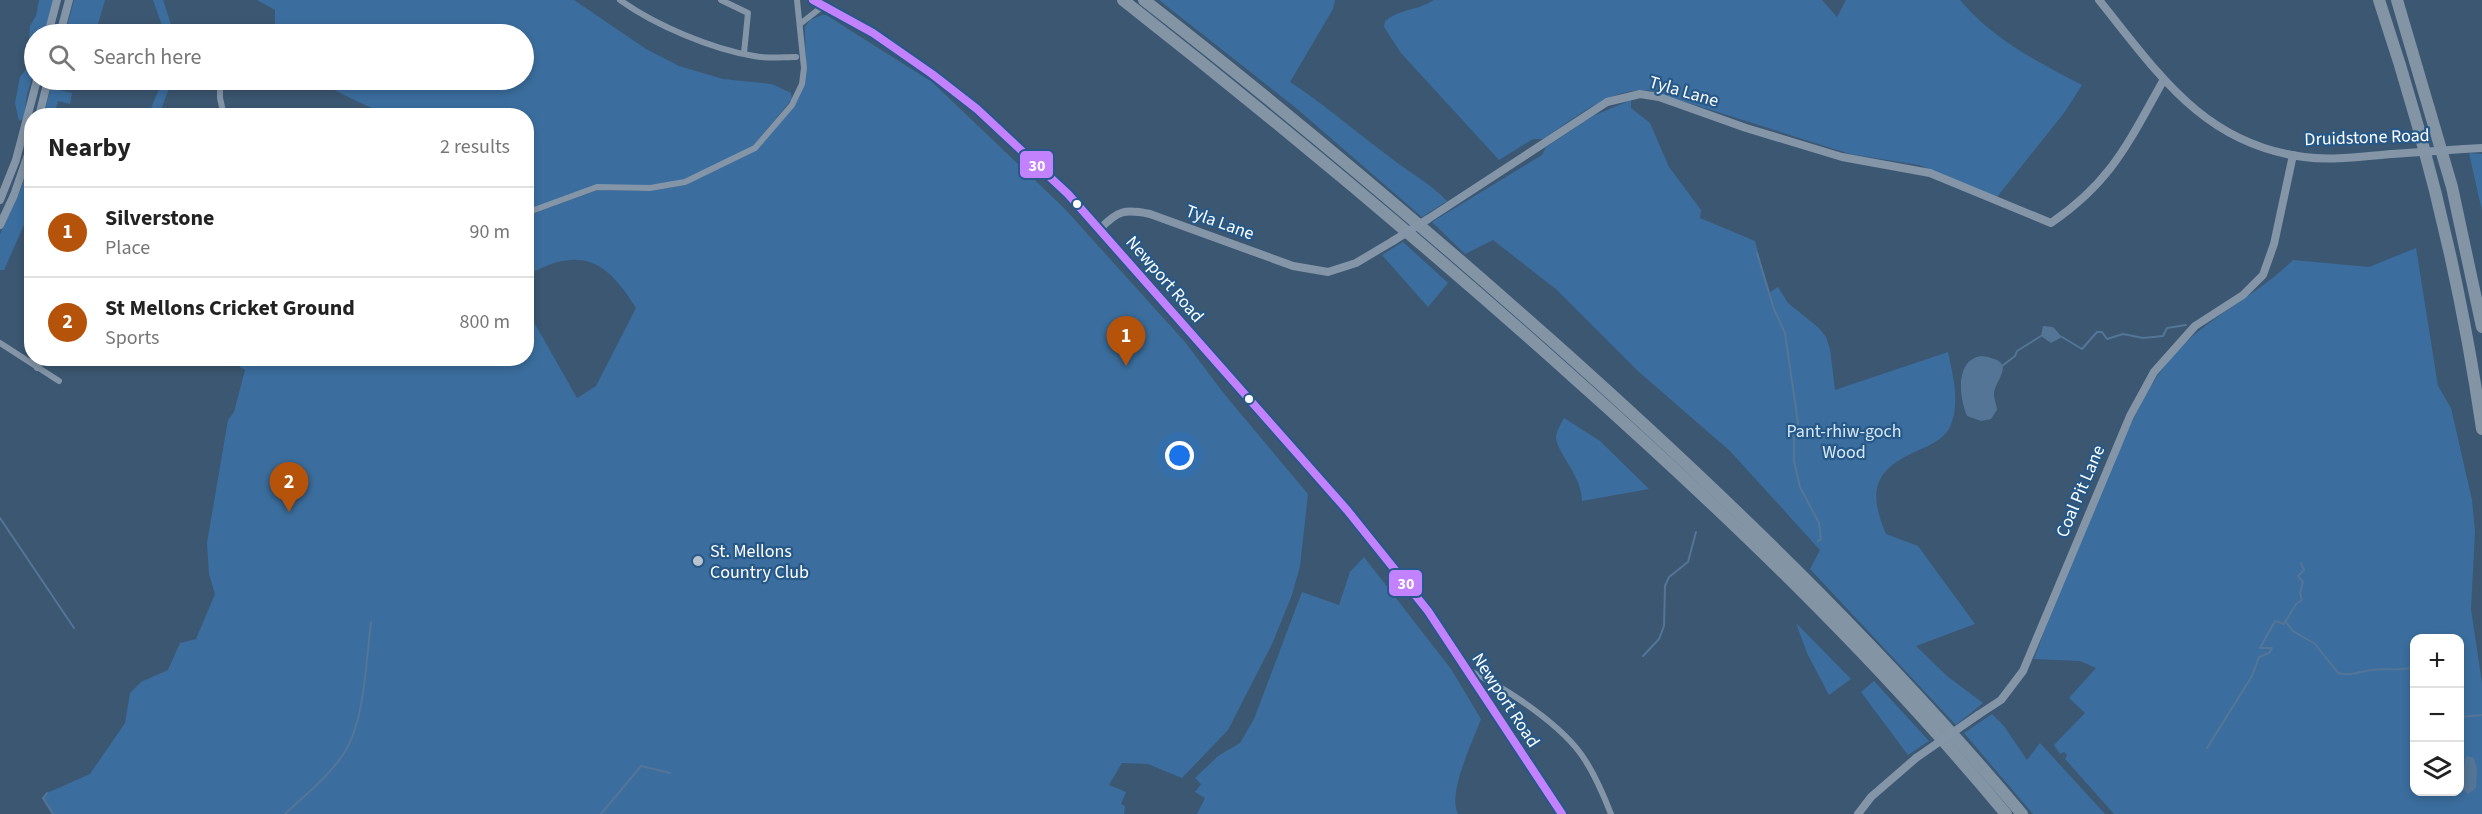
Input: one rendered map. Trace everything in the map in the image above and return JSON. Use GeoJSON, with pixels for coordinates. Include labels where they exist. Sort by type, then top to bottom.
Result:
{"type":"FeatureCollection","features":[{"type":"Feature","properties":{"kind":"highway"},"geometry":{"type":"LineString","coordinates":[[1123,0],[1389,216],[1632,430],[1737,528],[1842,633],[1919,714],[2006,814]]}},
{"type":"Feature","properties":{"kind":"highway"},"geometry":{"type":"LineString","coordinates":[[1144,0],[1271,102],[1431,236],[1684,461],[1806,578],[1902,677],[2022,814]]}},
{"type":"Feature","properties":{"kind":"highway"},"geometry":{"type":"LineString","coordinates":[[2379,0],[2434,188],[2457,288],[2482,429]]}},
{"type":"Feature","properties":{"kind":"highway"},"geometry":{"type":"LineString","coordinates":[[2397,0],[2452,187],[2482,327]]}},
{"type":"Feature","properties":{"kind":"main road","name":"Newport Road"},"geometry":{"type":"LineString","coordinates":[[813,0],[906,55],[977,109],[1068,194],[1347,510],[1428,611],[1562,814]]}},
{"type":"Feature","properties":{"kind":"street"},"geometry":{"type":"LineString","coordinates":[[51,24],[57,0]]}},
{"type":"Feature","properties":{"kind":"street"},"geometry":{"type":"LineString","coordinates":[[63,24],[69,0]]}},
{"type":"Feature","properties":{"kind":"street"},"geometry":{"type":"LineString","coordinates":[[620,0],[677,32],[753,56],[796,57]]}},
{"type":"Feature","properties":{"kind":"street"},"geometry":{"type":"LineString","coordinates":[[721,0],[748,13],[744,53]]}},
{"type":"Feature","properties":{"kind":"street"},"geometry":{"type":"LineString","coordinates":[[534,210],[597,188],[650,188],[685,182],[748,152],[761,141],[792,105],[802,84],[804,68],[797,0]]}},
{"type":"Feature","properties":{"kind":"street","name":"Druidstone Road"},"geometry":{"type":"LineString","coordinates":[[2099,0],[2163,81],[2210,123],[2235,136],[2293,155],[2316,158],[2482,148]]}},
{"type":"Feature","properties":{"kind":"street"},"geometry":{"type":"LineString","coordinates":[[800,24],[824,5]]}},
{"type":"Feature","properties":{"kind":"street","name":"Tyla Lane"},"geometry":{"type":"LineString","coordinates":[[1100,229],[1113,216],[1130,210],[1150,214],[1293,266],[1328,272],[1356,263],[1393,241],[1607,102],[1640,94],[1689,106],[1746,128],[1842,157],[1930,173],[2051,224],[2071,210],[2115,165],[2163,81]]}},
{"type":"Feature","properties":{"kind":"street"},"geometry":{"type":"LineString","coordinates":[[30,108],[34,90]]}},
{"type":"Feature","properties":{"kind":"street"},"geometry":{"type":"LineString","coordinates":[[41,108],[46,90]]}},
{"type":"Feature","properties":{"kind":"street"},"geometry":{"type":"LineString","coordinates":[[220,90],[222,108]]}},
{"type":"Feature","properties":{"kind":"street"},"geometry":{"type":"LineString","coordinates":[[0,200],[16,160],[24,130]]}},
{"type":"Feature","properties":{"kind":"street","name":"Coal Pit Lane"},"geometry":{"type":"LineString","coordinates":[[1858,814],[1870,797],[1916,758],[2001,700],[2023,670],[2130,416],[2154,372],[2195,326],[2243,295],[2263,275],[2274,244],[2293,155]]}},
{"type":"Feature","properties":{"kind":"street"},"geometry":{"type":"LineString","coordinates":[[0,225],[24,166]]}},
{"type":"Feature","properties":{"kind":"street"},"geometry":{"type":"LineString","coordinates":[[1,347],[24,360]]}},
{"type":"Feature","properties":{"kind":"street"},"geometry":{"type":"LineString","coordinates":[[34,366],[59,381]]}},
{"type":"Feature","properties":{"kind":"street"},"geometry":{"type":"LineString","coordinates":[[1467,669],[1493,682],[1542,715],[1584,758],[1611,814]]}},
{"type":"Feature","properties":{"kind":"green space"},"geometry":{"type":"Polygon","coordinates":[[[39,0],[54,0],[47,24],[31,24],[36,16],[39,0]]]}},
{"type":"Feature","properties":{"kind":"green space"},"geometry":{"type":"Polygon","coordinates":[[[74,0],[105,0],[98,24],[68,24],[74,0]]]}},
{"type":"Feature","properties":{"kind":"green space"},"geometry":{"type":"Polygon","coordinates":[[[153,0],[163,0],[171,24],[161,24],[153,0]]]}},
{"type":"Feature","properties":{"kind":"green space"},"geometry":{"type":"Polygon","coordinates":[[[257,0],[574,0],[646,49],[679,66],[723,79],[772,84],[791,93],[792,99],[753,146],[685,180],[650,185],[597,185],[534,208],[534,108],[371,108],[334,90],[534,90],[534,24],[275,24],[275,10],[257,0]]]}},
{"type":"Feature","properties":{"kind":"green space"},"geometry":{"type":"Polygon","coordinates":[[[1159,0],[1335,0],[1333,9],[1290,82],[1427,183],[1447,201],[1422,217],[1296,108],[1159,0]]]}},
{"type":"Feature","properties":{"kind":"green space"},"geometry":{"type":"Polygon","coordinates":[[[1434,0],[1822,0],[1837,17],[1846,0],[1960,0],[1987,27],[2002,38],[2032,58],[2082,85],[2064,113],[1997,197],[1919,165],[1850,154],[1648,90],[1620,94],[1606,99],[1543,139],[1533,139],[1499,160],[1401,53],[1384,27],[1385,21],[1391,17],[1434,0]]]}},
{"type":"Feature","properties":{"kind":"green space"},"geometry":{"type":"Polygon","coordinates":[[[826,15],[932,82],[1064,208],[1185,342],[1225,395],[1308,494],[1300,566],[1292,595],[1272,644],[1228,730],[1182,778],[1148,764],[1122,763],[1109,785],[1126,792],[1121,804],[1125,806],[1124,814],[53,814],[43,798],[47,793],[90,774],[125,723],[130,693],[141,682],[168,670],[180,643],[196,639],[215,594],[209,574],[207,543],[228,420],[234,412],[245,370],[238,366],[534,366],[534,322],[577,398],[596,386],[636,308],[616,280],[594,264],[581,260],[568,260],[534,270],[534,213],[598,190],[649,191],[685,185],[749,154],[794,106],[806,67],[805,27],[810,20],[826,15]]]}},
{"type":"Feature","properties":{"kind":"green space"},"geometry":{"type":"Polygon","coordinates":[[[24,72],[24,90],[28,90],[24,118],[19,121],[15,103],[20,77],[24,72]]]}},
{"type":"Feature","properties":{"kind":"green space"},"geometry":{"type":"Polygon","coordinates":[[[50,90],[72,93],[70,104],[58,101],[56,108],[45,108],[50,90]]]}},
{"type":"Feature","properties":{"kind":"green space"},"geometry":{"type":"Polygon","coordinates":[[[159,90],[168,90],[162,108],[151,108],[159,90]]]}},
{"type":"Feature","properties":{"kind":"green space","name":"Pant-rhiw-goch Wood"},"geometry":{"type":"Polygon","coordinates":[[[1631,100],[1631,108],[1650,123],[1669,167],[1701,210],[1700,218],[1755,241],[1769,293],[1778,287],[1788,303],[1819,328],[1826,337],[1830,349],[1835,390],[1948,352],[1955,400],[1953,420],[1949,429],[1936,442],[1904,457],[1893,465],[1884,473],[1876,493],[1880,518],[1886,534],[1918,546],[1975,624],[1916,646],[1947,676],[1983,703],[1956,725],[1810,569],[1820,550],[1730,451],[1639,372],[1557,290],[1493,240],[1465,254],[1432,222],[1542,155],[1546,147],[1593,116],[1631,100]]]}},
{"type":"Feature","properties":{"kind":"green space"},"geometry":{"type":"Polygon","coordinates":[[[2469,153],[2482,154],[2482,211],[2469,153]]]}},
{"type":"Feature","properties":{"kind":"green space"},"geometry":{"type":"Polygon","coordinates":[[[24,179],[24,225],[4,270],[0,270],[0,234],[24,179]]]}},
{"type":"Feature","properties":{"kind":"green space"},"geometry":{"type":"Polygon","coordinates":[[[1403,242],[1448,283],[1428,307],[1382,255],[1403,242]]]}},
{"type":"Feature","properties":{"kind":"green space"},"geometry":{"type":"Polygon","coordinates":[[[2416,248],[2438,386],[2451,408],[2472,500],[2475,532],[2471,609],[2482,683],[2482,814],[2114,814],[2065,759],[2067,755],[2064,752],[2060,754],[2054,745],[2085,713],[2069,698],[2096,668],[2080,661],[2034,659],[2097,500],[2139,409],[2152,384],[2178,350],[2293,260],[2369,267],[2416,248]]]}},
{"type":"Feature","properties":{"kind":"green space"},"geometry":{"type":"Polygon","coordinates":[[[1564,418],[1600,441],[1649,489],[1582,501],[1578,482],[1557,442],[1556,436],[1564,418]]]}},
{"type":"Feature","properties":{"kind":"green space"},"geometry":{"type":"Polygon","coordinates":[[[1364,557],[1451,669],[1481,719],[1458,781],[1456,805],[1458,814],[1197,814],[1205,798],[1195,792],[1201,784],[1195,778],[1218,756],[1240,743],[1254,719],[1302,592],[1339,605],[1350,572],[1364,557]]]}},
{"type":"Feature","properties":{"kind":"green space"},"geometry":{"type":"Polygon","coordinates":[[[1796,623],[1851,679],[1829,695],[1807,653],[1796,623]]]}},
{"type":"Feature","properties":{"kind":"green space"},"geometry":{"type":"Polygon","coordinates":[[[1874,681],[1929,741],[1908,755],[1861,692],[1874,681]]]}},
{"type":"Feature","properties":{"kind":"green space"},"geometry":{"type":"Polygon","coordinates":[[[1992,714],[2004,726],[2027,760],[2040,743],[2105,814],[2033,814],[1964,733],[1992,714]]]}},
{"type":"Feature","properties":{"kind":"shaded area"},"geometry":{"type":"Polygon","coordinates":[[[2043,326],[2053,327],[2062,337],[2051,343],[2041,336],[2043,326]]]}},
{"type":"Feature","properties":{"kind":"shaded area"},"geometry":{"type":"Polygon","coordinates":[[[1981,356],[2000,362],[2003,371],[1994,395],[1997,410],[1991,419],[1981,421],[1967,416],[1962,399],[1961,380],[1967,364],[1981,356]]]}},
{"type":"Feature","properties":{"kind":"shaded area"},"geometry":{"type":"Polygon","coordinates":[[[2467,756],[2474,758],[2477,769],[2476,788],[2468,794],[2464,791],[2467,756]]]}},
{"type":"Feature","properties":{"kind":"waterway"},"geometry":{"type":"LineString","coordinates":[[1757,253],[1774,309],[1785,333],[1798,423],[1794,433],[1794,461],[1800,487],[1819,523],[1821,539],[1818,541]]}},
{"type":"Feature","properties":{"kind":"waterway"},"geometry":{"type":"LineString","coordinates":[[2062,337],[2082,349],[2097,332],[2102,332],[2107,339],[2123,334],[2143,338],[2163,336],[2167,328],[2186,325]]}},
{"type":"Feature","properties":{"kind":"waterway"},"geometry":{"type":"LineString","coordinates":[[2002,366],[2015,356],[2017,351],[2041,336]]}},
{"type":"Feature","properties":{"kind":"waterway"},"geometry":{"type":"LineString","coordinates":[[0,518],[74,628]]}},
{"type":"Feature","properties":{"kind":"waterway"},"geometry":{"type":"LineString","coordinates":[[1643,656],[1659,639],[1664,626],[1665,586],[1669,577],[1688,562],[1696,532]]}},
{"type":"Feature","properties":{"kind":"waterway"},"geometry":{"type":"LineString","coordinates":[[2207,748],[2252,676],[2259,657],[2269,653],[2272,648],[2260,648],[2275,621],[2284,624],[2296,604],[2302,600],[2300,593],[2303,582],[2298,576],[2304,570],[2301,563]]}},
{"type":"Feature","properties":{"kind":"waterway"},"geometry":{"type":"LineString","coordinates":[[2285,621],[2293,631],[2315,644],[2338,673],[2410,668]]}},
{"type":"Feature","properties":{"kind":"waterway"},"geometry":{"type":"LineString","coordinates":[[285,814],[333,768],[352,737],[364,688],[371,622]]}},
{"type":"Feature","properties":{"kind":"waterway"},"geometry":{"type":"LineString","coordinates":[[2464,717],[2482,715]]}},
{"type":"Feature","properties":{"kind":"waterway"},"geometry":{"type":"LineString","coordinates":[[601,814],[641,766],[670,773]]}},
{"type":"Feature","properties":{"kind":"waterway"},"geometry":{"type":"LineString","coordinates":[[47,793],[43,798],[53,814]]}},
{"type":"Feature","properties":{"kind":"transit line","name":"30"},"geometry":{"type":"LineString","coordinates":[[813,0],[873,33],[932,74],[977,109],[1068,194],[1347,510],[1428,611],[1562,814]]}},
{"type":"Feature","properties":{"kind":"place","name":"Silverstone"},"geometry":{"type":"Point","coordinates":[1126,366]}},
{"type":"Feature","properties":{"kind":"place","name":"St Mellons Cricket Ground"},"geometry":{"type":"Point","coordinates":[289,512]}},
{"type":"Feature","properties":{"kind":"place","name":"St. Mellons Country Club"},"geometry":{"type":"Point","coordinates":[698,561]}}]}
